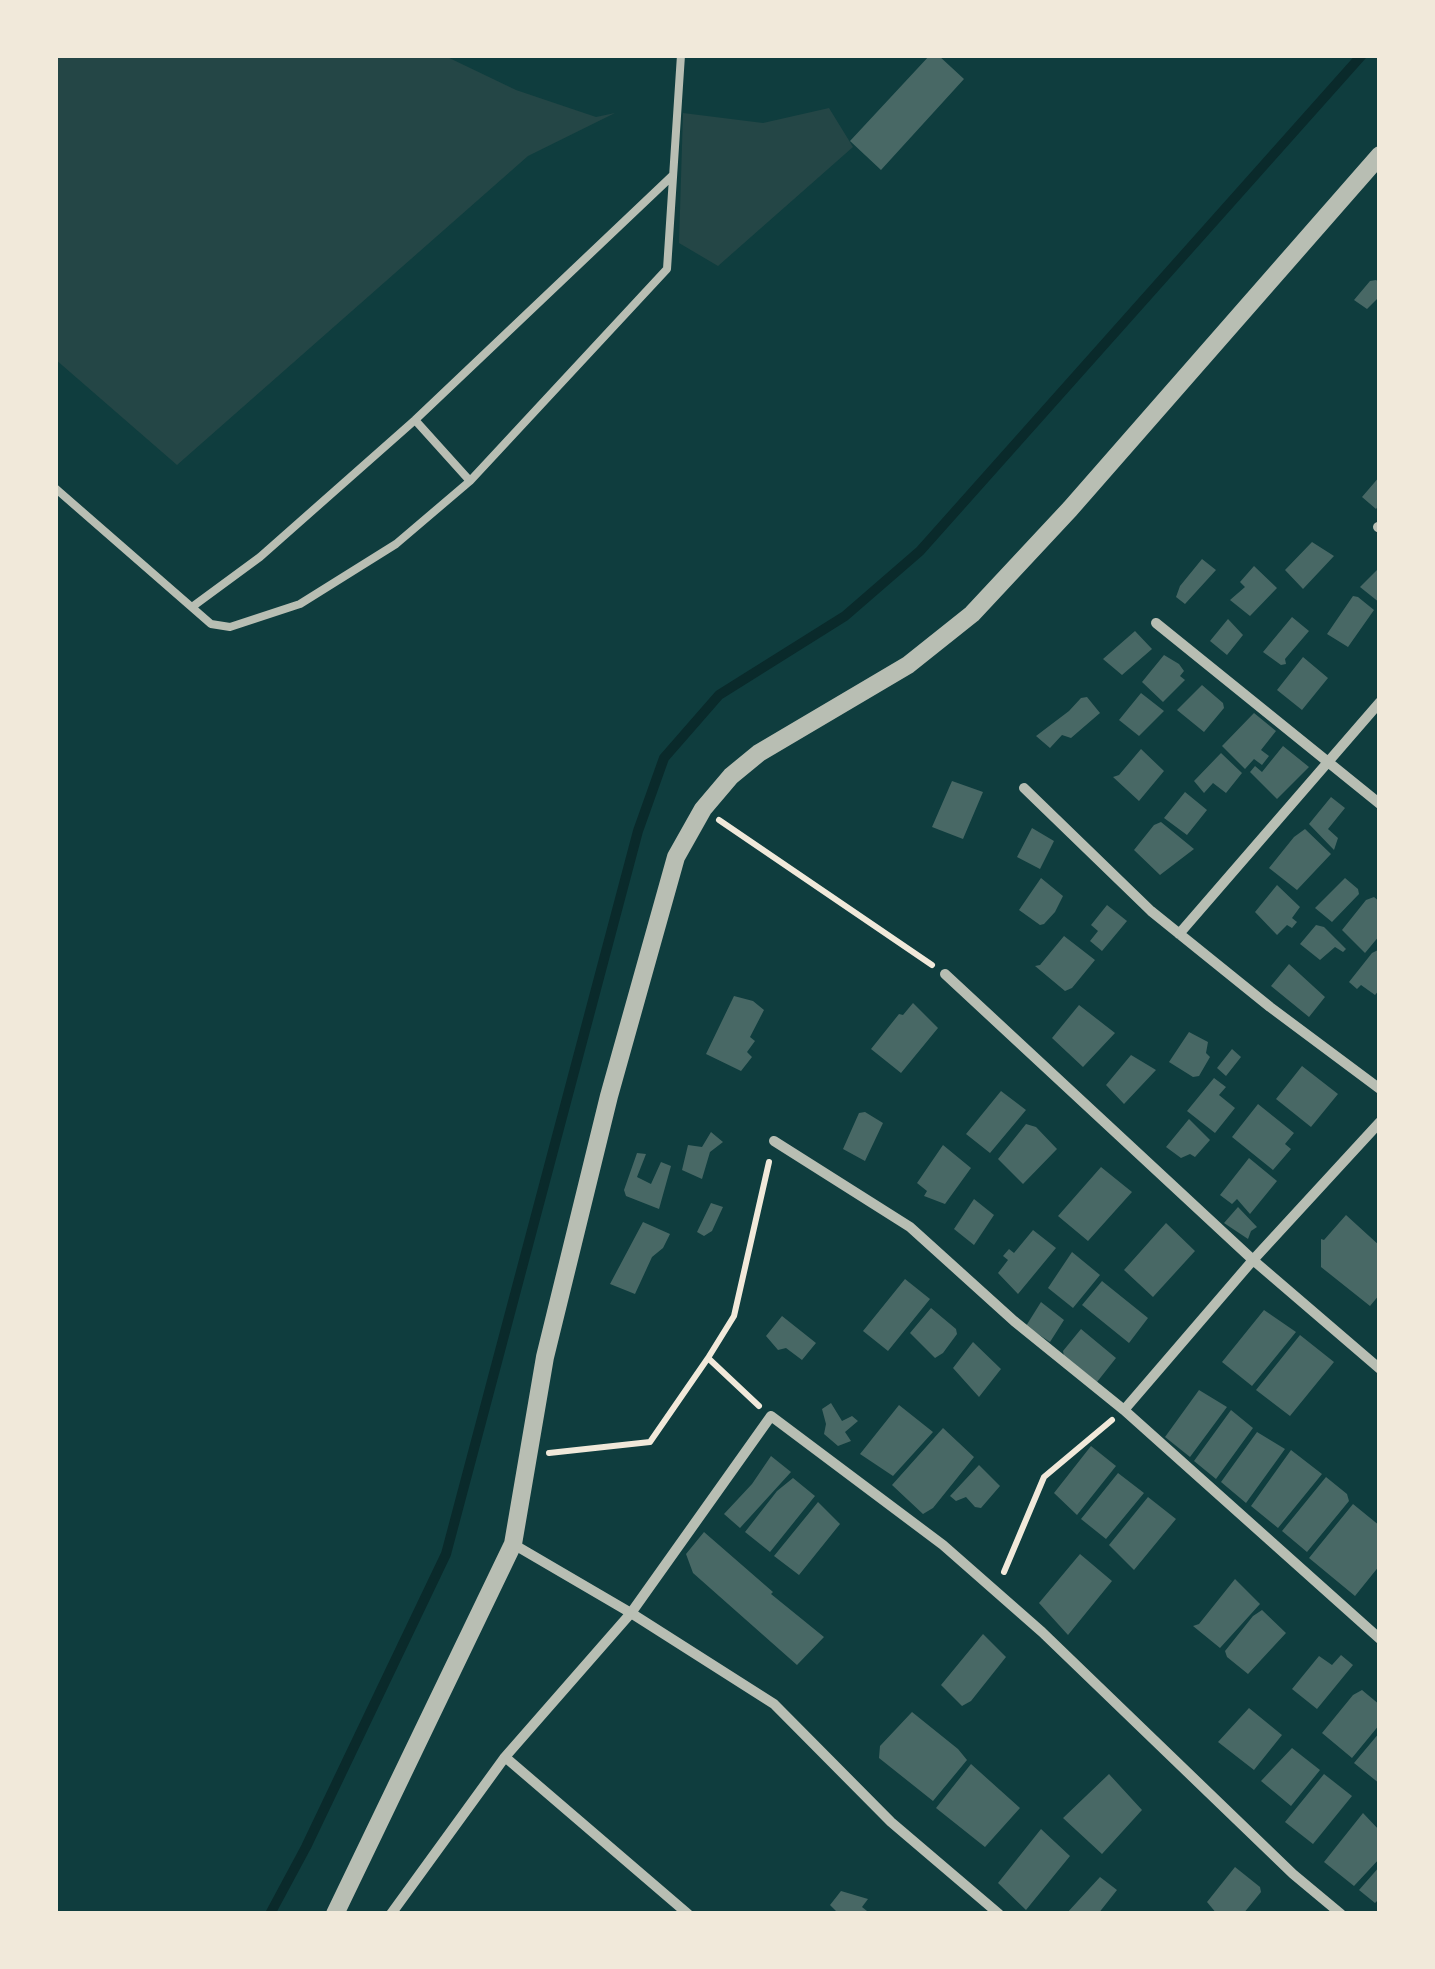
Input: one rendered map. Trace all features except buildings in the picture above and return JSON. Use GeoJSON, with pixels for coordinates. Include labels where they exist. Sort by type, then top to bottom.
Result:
{"type":"FeatureCollection","features":[{"type":"Feature","properties":{"kind":"street"},"geometry":{"type":"LineString","coordinates":[[335,1914],[514,1544],[545,1357],[608,1096],[676,856],[703,809],[731,776],[759,753],[908,664],[972,614],[1083,494],[1380,155]]}},
{"type":"Feature","properties":{"kind":"street"},"geometry":{"type":"LineString","coordinates":[[1156,623],[1380,804]]}},
{"type":"Feature","properties":{"kind":"street"},"geometry":{"type":"LineString","coordinates":[[1180,934],[1380,702]]}},
{"type":"Feature","properties":{"kind":"street"},"geometry":{"type":"LineString","coordinates":[[1024,788],[1151,911],[1380,1089]]}},
{"type":"Feature","properties":{"kind":"street"},"geometry":{"type":"LineString","coordinates":[[945,974],[1253,1260],[1380,1369]]}},
{"type":"Feature","properties":{"kind":"street"},"geometry":{"type":"LineString","coordinates":[[1124,1410],[1253,1260],[1380,1122]]}},
{"type":"Feature","properties":{"kind":"street"},"geometry":{"type":"LineString","coordinates":[[774,1141],[910,1227],[1014,1321],[1124,1410],[1380,1639]]}},
{"type":"Feature","properties":{"kind":"street"},"geometry":{"type":"LineString","coordinates":[[390,1914],[505,1757],[631,1613],[771,1416],[943,1545],[1042,1632],[1293,1874],[1341,1914]]}},
{"type":"Feature","properties":{"kind":"street"},"geometry":{"type":"LineString","coordinates":[[514,1544],[774,1704],[891,1822],[999,1914]]}},
{"type":"Feature","properties":{"kind":"street"},"geometry":{"type":"LineString","coordinates":[[505,1757],[688,1914]]}},
{"type":"Feature","properties":{"kind":"lane"},"geometry":{"type":"LineString","coordinates":[[55,488],[211,624],[230,627],[300,604],[396,544],[470,481],[667,269],[681,55]]}},
{"type":"Feature","properties":{"kind":"lane"},"geometry":{"type":"LineString","coordinates":[[192,608],[260,557],[414,420],[674,175]]}},
{"type":"Feature","properties":{"kind":"lane"},"geometry":{"type":"LineString","coordinates":[[414,420],[470,481]]}},
{"type":"Feature","properties":{"kind":"path"},"geometry":{"type":"LineString","coordinates":[[703,809],[945,974]]}},
{"type":"Feature","properties":{"kind":"path"},"geometry":{"type":"LineString","coordinates":[[528,1456],[650,1442],[734,1316],[774,1141]]}},
{"type":"Feature","properties":{"kind":"path"},"geometry":{"type":"LineString","coordinates":[[708,1358],[771,1416]]}},
{"type":"Feature","properties":{"kind":"path"},"geometry":{"type":"LineString","coordinates":[[995,1591],[1044,1477],[1124,1410]]}},
{"type":"Feature","properties":{"kind":"shaded area"},"geometry":{"type":"Polygon","coordinates":[[[55,55],[443,55],[516,90],[596,117],[615,113],[528,156],[177,465],[55,359],[55,55]]]}},
{"type":"Feature","properties":{"kind":"shaded area"},"geometry":{"type":"Polygon","coordinates":[[[829,108],[853,147],[718,266],[679,243],[683,113],[763,123],[829,108]]]}},
{"type":"Feature","properties":{"kind":"waterway"},"geometry":{"type":"LineString","coordinates":[[270,1914],[446,1554],[638,831],[664,758],[719,695],[845,616],[920,551],[1362,55]]}}]}
